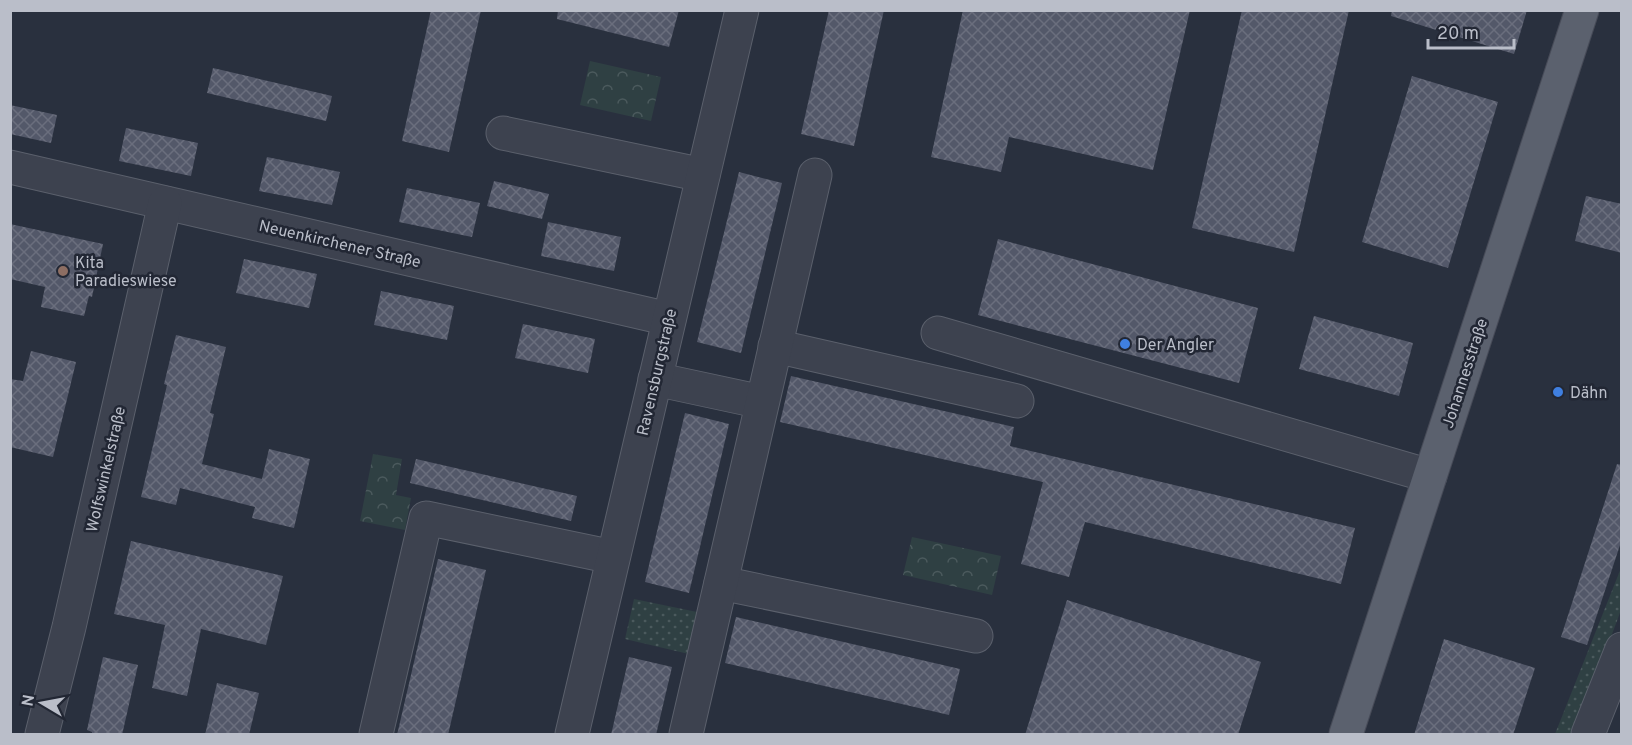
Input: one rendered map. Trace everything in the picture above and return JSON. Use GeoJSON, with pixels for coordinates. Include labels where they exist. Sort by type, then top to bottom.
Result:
{"type":"FeatureCollection","features":[{"type":"Feature","properties":{"kind":"main road","name":"Johannesstraße"},"geometry":{"type":"LineString","coordinates":[[1346,735],[1582,10]]}},
{"type":"Feature","properties":{"kind":"street","name":"Ravensburgstraße"},"geometry":{"type":"LineString","coordinates":[[572,735],[742,10]]}},
{"type":"Feature","properties":{"kind":"street"},"geometry":{"type":"LineString","coordinates":[[502,133],[703,175]]}},
{"type":"Feature","properties":{"kind":"street","name":"Neuenkirchener Straße"},"geometry":{"type":"LineString","coordinates":[[10,167],[669,319]]}},
{"type":"Feature","properties":{"kind":"street"},"geometry":{"type":"LineString","coordinates":[[686,735],[815,175]]}},
{"type":"Feature","properties":{"kind":"street","name":"Wolfswinkelstraße"},"geometry":{"type":"LineString","coordinates":[[42,735],[69,627],[165,203]]}},
{"type":"Feature","properties":{"kind":"street"},"geometry":{"type":"LineString","coordinates":[[938,333],[1430,476]]}},
{"type":"Feature","properties":{"kind":"street"},"geometry":{"type":"LineString","coordinates":[[775,346],[1017,401]]}},
{"type":"Feature","properties":{"kind":"street"},"geometry":{"type":"LineString","coordinates":[[655,380],[762,402]]}},
{"type":"Feature","properties":{"kind":"street"},"geometry":{"type":"LineString","coordinates":[[376,735],[426,518],[614,557]]}},
{"type":"Feature","properties":{"kind":"street"},"geometry":{"type":"LineString","coordinates":[[721,583],[976,636]]}},
{"type":"Feature","properties":{"kind":"street"},"geometry":{"type":"LineString","coordinates":[[1588,735],[1622,649]]}},
{"type":"Feature","properties":{"kind":"green space"},"geometry":{"type":"Polygon","coordinates":[[[590,61],[661,77],[651,121],[580,105],[590,61]]]}},
{"type":"Feature","properties":{"kind":"green space"},"geometry":{"type":"Polygon","coordinates":[[[373,454],[402,459],[396,495],[411,498],[405,530],[360,521],[373,454]]]}},
{"type":"Feature","properties":{"kind":"green space"},"geometry":{"type":"Polygon","coordinates":[[[912,537],[1001,556],[992,595],[903,575],[912,537]]]}},
{"type":"Feature","properties":{"kind":"green space"},"geometry":{"type":"Polygon","coordinates":[[[1621,568],[1621,610],[1575,734],[1555,734],[1621,568]]]}},
{"type":"Feature","properties":{"kind":"green space"},"geometry":{"type":"Polygon","coordinates":[[[634,599],[702,613],[693,655],[625,639],[634,599]]]}},
{"type":"Feature","properties":{"kind":"building"},"geometry":{"type":"Polygon","coordinates":[[[431,10],[481,10],[449,152],[402,141],[431,10]]]}},
{"type":"Feature","properties":{"kind":"building"},"geometry":{"type":"Polygon","coordinates":[[[558,10],[679,10],[669,47],[557,19],[558,10]]]}},
{"type":"Feature","properties":{"kind":"building"},"geometry":{"type":"Polygon","coordinates":[[[829,10],[884,10],[854,146],[801,134],[829,10]]]}},
{"type":"Feature","properties":{"kind":"building"},"geometry":{"type":"Polygon","coordinates":[[[963,10],[1190,10],[1153,170],[1009,137],[1001,172],[931,157],[963,10]]]}},
{"type":"Feature","properties":{"kind":"building"},"geometry":{"type":"Polygon","coordinates":[[[1242,10],[1349,10],[1294,252],[1192,228],[1242,10]]]}},
{"type":"Feature","properties":{"kind":"building"},"geometry":{"type":"Polygon","coordinates":[[[1392,10],[1527,10],[1514,54],[1391,16],[1392,10]]]}},
{"type":"Feature","properties":{"kind":"building"},"geometry":{"type":"Polygon","coordinates":[[[213,68],[332,96],[326,121],[207,93],[213,68]]]}},
{"type":"Feature","properties":{"kind":"building"},"geometry":{"type":"Polygon","coordinates":[[[1412,76],[1498,102],[1448,268],[1362,242],[1412,76]]]}},
{"type":"Feature","properties":{"kind":"building"},"geometry":{"type":"Polygon","coordinates":[[[10,105],[57,115],[51,143],[10,134],[10,105]]]}},
{"type":"Feature","properties":{"kind":"building"},"geometry":{"type":"Polygon","coordinates":[[[126,128],[198,143],[191,176],[119,161],[126,128]]]}},
{"type":"Feature","properties":{"kind":"building"},"geometry":{"type":"Polygon","coordinates":[[[267,157],[340,172],[332,205],[259,191],[267,157]]]}},
{"type":"Feature","properties":{"kind":"building"},"geometry":{"type":"Polygon","coordinates":[[[739,172],[782,183],[741,353],[697,342],[739,172]]]}},
{"type":"Feature","properties":{"kind":"building"},"geometry":{"type":"Polygon","coordinates":[[[494,181],[549,194],[542,219],[487,206],[494,181]]]}},
{"type":"Feature","properties":{"kind":"building"},"geometry":{"type":"Polygon","coordinates":[[[407,188],[480,203],[472,237],[399,222],[407,188]]]}},
{"type":"Feature","properties":{"kind":"building"},"geometry":{"type":"Polygon","coordinates":[[[1586,196],[1622,204],[1622,253],[1575,241],[1586,196]]]}},
{"type":"Feature","properties":{"kind":"building"},"geometry":{"type":"Polygon","coordinates":[[[548,222],[621,237],[614,271],[541,256],[548,222]]]}},
{"type":"Feature","properties":{"kind":"building"},"geometry":{"type":"Polygon","coordinates":[[[10,224],[103,244],[92,297],[89,296],[84,316],[41,307],[45,287],[10,279],[10,224]]]}},
{"type":"Feature","properties":{"kind":"building"},"geometry":{"type":"Polygon","coordinates":[[[998,239],[1258,308],[1239,383],[978,315],[998,239]]]}},
{"type":"Feature","properties":{"kind":"building"},"geometry":{"type":"Polygon","coordinates":[[[244,259],[317,274],[309,308],[236,293],[244,259]]]}},
{"type":"Feature","properties":{"kind":"building"},"geometry":{"type":"Polygon","coordinates":[[[381,291],[454,306],[447,340],[374,325],[381,291]]]}},
{"type":"Feature","properties":{"kind":"building"},"geometry":{"type":"Polygon","coordinates":[[[1314,316],[1413,343],[1399,396],[1299,369],[1314,316]]]}},
{"type":"Feature","properties":{"kind":"building"},"geometry":{"type":"Polygon","coordinates":[[[523,324],[595,339],[588,373],[515,358],[523,324]]]}},
{"type":"Feature","properties":{"kind":"building"},"geometry":{"type":"Polygon","coordinates":[[[176,335],[226,347],[210,413],[214,414],[202,464],[262,479],[269,449],[310,459],[294,528],[252,518],[255,507],[180,488],[176,505],[141,497],[176,335]]]}},
{"type":"Feature","properties":{"kind":"building"},"geometry":{"type":"Polygon","coordinates":[[[31,351],[76,362],[53,457],[10,447],[10,379],[23,381],[31,351]]]}},
{"type":"Feature","properties":{"kind":"building"},"geometry":{"type":"Polygon","coordinates":[[[791,376],[1014,427],[1010,446],[1355,528],[1341,584],[1085,522],[1069,577],[1021,564],[1043,482],[780,422],[791,376]]]}},
{"type":"Feature","properties":{"kind":"building"},"geometry":{"type":"Polygon","coordinates":[[[685,413],[729,424],[689,593],[645,582],[685,413]]]}},
{"type":"Feature","properties":{"kind":"building"},"geometry":{"type":"Polygon","coordinates":[[[416,459],[577,496],[571,521],[410,483],[416,459]]]}},
{"type":"Feature","properties":{"kind":"building"},"geometry":{"type":"Polygon","coordinates":[[[1617,464],[1622,465],[1622,539],[1587,645],[1561,637],[1617,464]]]}},
{"type":"Feature","properties":{"kind":"building"},"geometry":{"type":"Polygon","coordinates":[[[131,541],[283,576],[266,645],[201,629],[187,696],[152,688],[165,625],[114,614],[131,541]]]}},
{"type":"Feature","properties":{"kind":"building"},"geometry":{"type":"Polygon","coordinates":[[[438,559],[486,570],[448,735],[397,735],[438,559]]]}},
{"type":"Feature","properties":{"kind":"building"},"geometry":{"type":"Polygon","coordinates":[[[1067,600],[1261,662],[1238,735],[1025,735],[1067,600]]]}},
{"type":"Feature","properties":{"kind":"building"},"geometry":{"type":"Polygon","coordinates":[[[736,617],[960,669],[949,715],[725,663],[736,617]]]}},
{"type":"Feature","properties":{"kind":"building"},"geometry":{"type":"Polygon","coordinates":[[[1444,639],[1535,668],[1513,735],[1414,735],[1444,639]]]}},
{"type":"Feature","properties":{"kind":"building"},"geometry":{"type":"Polygon","coordinates":[[[103,657],[138,665],[122,735],[92,735],[92,732],[87,730],[103,657]]]}},
{"type":"Feature","properties":{"kind":"building"},"geometry":{"type":"Polygon","coordinates":[[[629,657],[672,667],[656,735],[611,735],[629,657]]]}},
{"type":"Feature","properties":{"kind":"building"},"geometry":{"type":"Polygon","coordinates":[[[217,683],[259,693],[249,735],[205,735],[217,683]]]}},
{"type":"Feature","properties":{"kind":"place","name":"Kita Paradieswiese"},"geometry":{"type":"Point","coordinates":[63,271]}},
{"type":"Feature","properties":{"kind":"place","name":"Der Angler"},"geometry":{"type":"Point","coordinates":[1125,344]}},
{"type":"Feature","properties":{"kind":"place","name":"Dähn"},"geometry":{"type":"Point","coordinates":[1558,392]}}]}
